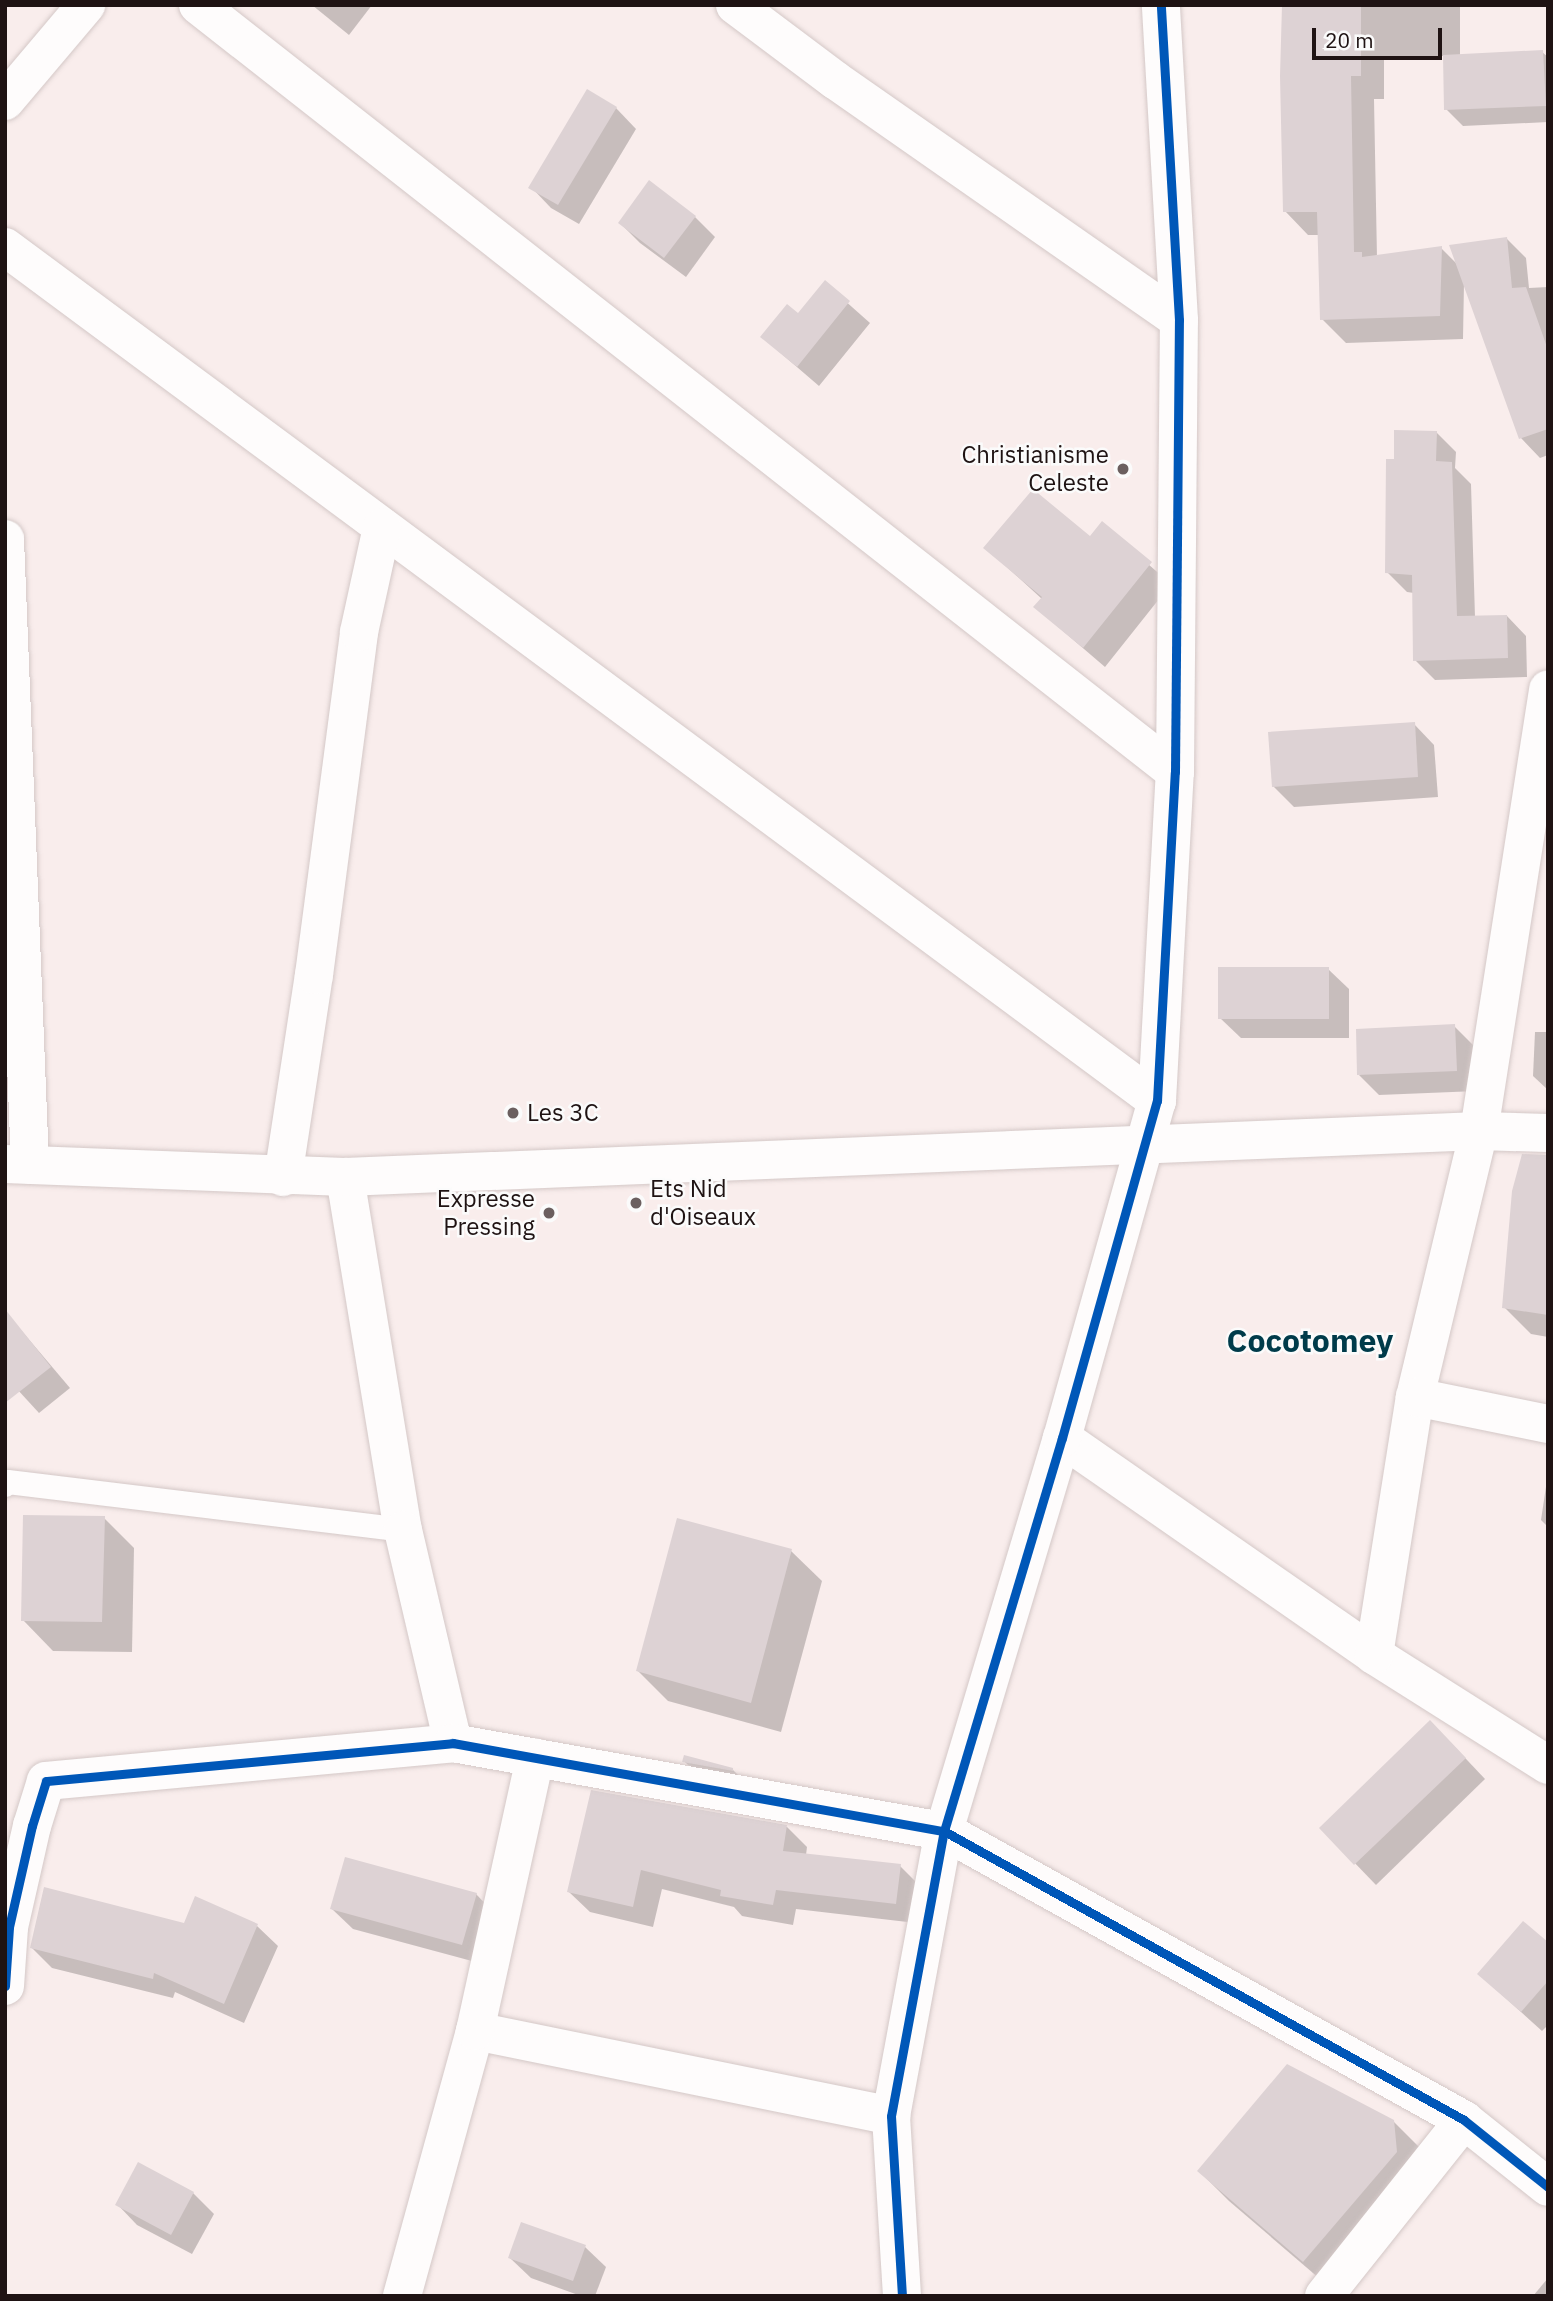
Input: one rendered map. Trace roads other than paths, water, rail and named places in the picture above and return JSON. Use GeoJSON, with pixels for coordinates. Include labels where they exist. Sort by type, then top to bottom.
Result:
{"type":"FeatureCollection","features":[{"type":"Feature","properties":{"kind":"street"},"geometry":{"type":"LineString","coordinates":[[5,101],[86,5]]}},
{"type":"Feature","properties":{"kind":"street"},"geometry":{"type":"LineString","coordinates":[[198,5],[1175,772]]}},
{"type":"Feature","properties":{"kind":"street"},"geometry":{"type":"LineString","coordinates":[[734,5],[835,80],[1179,320]]}},
{"type":"Feature","properties":{"kind":"street"},"geometry":{"type":"LineString","coordinates":[[902,2296],[891,2116],[944,1831],[1062,1438],[1157,1101],[1175,772],[1179,320],[1161,5]]}},
{"type":"Feature","properties":{"kind":"street"},"geometry":{"type":"LineString","coordinates":[[5,247],[1157,1101]]}},
{"type":"Feature","properties":{"kind":"street"},"geometry":{"type":"LineString","coordinates":[[284,1177],[314,975],[359,632],[382,527]]}},
{"type":"Feature","properties":{"kind":"street"},"geometry":{"type":"LineString","coordinates":[[5,539],[18,1165],[284,1177],[345,1177],[1479,1131],[1548,1133]]}},
{"type":"Feature","properties":{"kind":"street"},"geometry":{"type":"LineString","coordinates":[[1374,1655],[1415,1398],[1479,1131],[1548,689]]}},
{"type":"Feature","properties":{"kind":"street"},"geometry":{"type":"LineString","coordinates":[[345,1177],[403,1531],[453,1743]]}},
{"type":"Feature","properties":{"kind":"street"},"geometry":{"type":"LineString","coordinates":[[1415,1398],[1548,1424]]}},
{"type":"Feature","properties":{"kind":"street"},"geometry":{"type":"LineString","coordinates":[[1062,1438],[1374,1655],[1548,1765]]}},
{"type":"Feature","properties":{"kind":"street"},"geometry":{"type":"LineString","coordinates":[[5,1986],[9,1927],[32,1826],[46,1781],[453,1743],[944,1831],[1464,2120],[1548,2187]]}},
{"type":"Feature","properties":{"kind":"street"},"geometry":{"type":"LineString","coordinates":[[402,2296],[475,2031],[535,1758]]}},
{"type":"Feature","properties":{"kind":"street"},"geometry":{"type":"LineString","coordinates":[[475,2031],[891,2116]]}},
{"type":"Feature","properties":{"kind":"street"},"geometry":{"type":"LineString","coordinates":[[1324,2296],[1464,2120]]}},
{"type":"Feature","properties":{"kind":"lane"},"geometry":{"type":"LineString","coordinates":[[5,1485],[8,1482],[403,1531]]}},
{"type":"Feature","properties":{"kind":"place","name":"Christianisme Celeste"},"geometry":{"type":"Point","coordinates":[1123,469]}},
{"type":"Feature","properties":{"kind":"place","name":"Les 3C"},"geometry":{"type":"Point","coordinates":[513,1113]}},
{"type":"Feature","properties":{"kind":"place","name":"Ets Nid d'Oiseaux"},"geometry":{"type":"Point","coordinates":[636,1203]}},
{"type":"Feature","properties":{"kind":"place","name":"Expresse Pressing"},"geometry":{"type":"Point","coordinates":[549,1213]}},
{"type":"Feature","properties":{"kind":"district","name":"Cocotomey"},"geometry":{"type":"Point","coordinates":[1310,1340]}}]}
